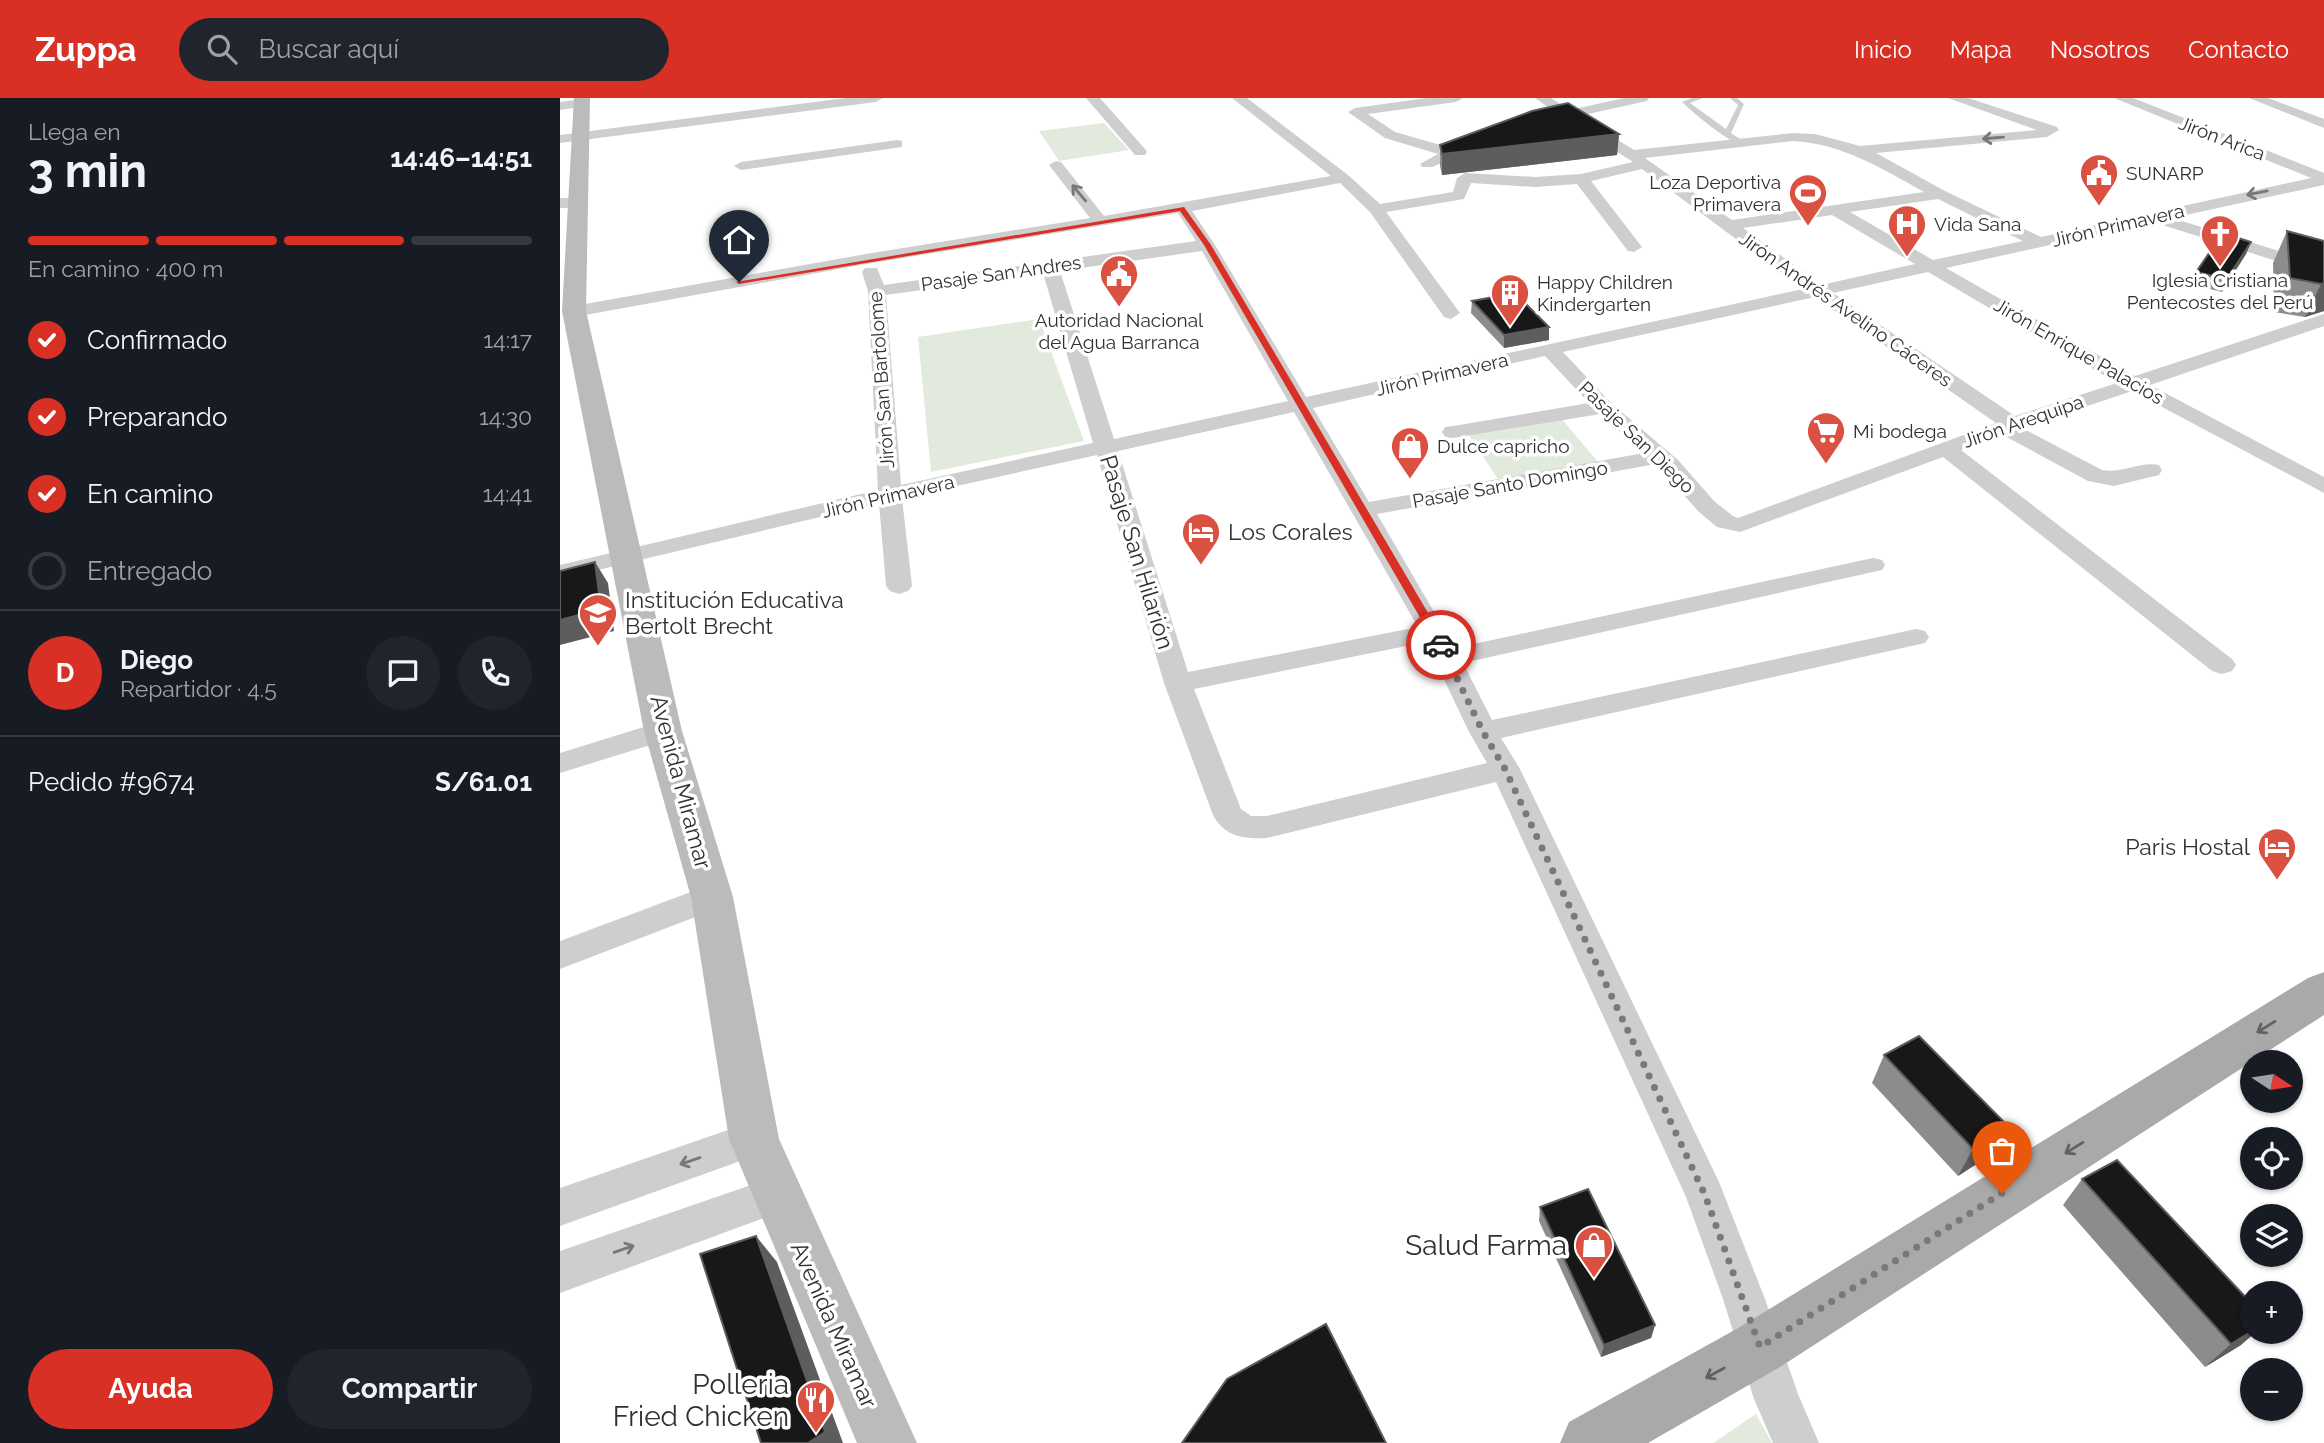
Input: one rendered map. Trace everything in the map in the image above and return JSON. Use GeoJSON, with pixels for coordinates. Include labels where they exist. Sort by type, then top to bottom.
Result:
{"type":"FeatureCollection","features":[{"type":"Feature","properties":{"kind":"main road"},"geometry":{"type":"LineString","coordinates":[[1590,1443],[1760,1347],[2324,991]]}},
{"type":"Feature","properties":{"kind":"street"},"geometry":{"type":"LineString","coordinates":[[573,116],[876,98]]}},
{"type":"Feature","properties":{"kind":"street"},"geometry":{"type":"LineString","coordinates":[[1093,98],[1140,152]]}},
{"type":"Feature","properties":{"kind":"street"},"geometry":{"type":"LineString","coordinates":[[1239,98],[1343,178],[1376,209],[1451,313]]}},
{"type":"Feature","properties":{"kind":"street"},"geometry":{"type":"LineString","coordinates":[[1451,153],[1390,135],[1355,112],[1456,98]]}},
{"type":"Feature","properties":{"kind":"street","name":"Jirón Andrés Avelino Cáceres"},"geometry":{"type":"LineString","coordinates":[[1542,98],[1638,160],[1818,292],[2008,425],[2096,476],[2114,480],[2151,470]]}},
{"type":"Feature","properties":{"kind":"street"},"geometry":{"type":"LineString","coordinates":[[1540,121],[1642,98]]}},
{"type":"Feature","properties":{"kind":"street"},"geometry":{"type":"LineString","coordinates":[[1860,150],[2048,134],[2052,130],[1955,98]]}},
{"type":"Feature","properties":{"kind":"street","name":"Jirón Arica"},"geometry":{"type":"LineString","coordinates":[[2121,98],[2324,179]]}},
{"type":"Feature","properties":{"kind":"street"},"geometry":{"type":"LineString","coordinates":[[2256,98],[2324,124]]}},
{"type":"Feature","properties":{"kind":"street","name":"Avenida Miramar"},"geometry":{"type":"LineString","coordinates":[[573,116],[569,203],[574,311],[663,731],[712,897],[754,1139],[887,1443]]}},
{"type":"Feature","properties":{"kind":"street"},"geometry":{"type":"LineString","coordinates":[[1376,209],[1460,196],[1465,178],[1535,182],[1580,180],[1638,160],[1740,143],[1793,137],[1815,138],[1860,150],[1940,194],[2040,243]]}},
{"type":"Feature","properties":{"kind":"street"},"geometry":{"type":"LineString","coordinates":[[1427,164],[1486,138]]}},
{"type":"Feature","properties":{"kind":"street"},"geometry":{"type":"LineString","coordinates":[[741,166],[897,144]]}},
{"type":"Feature","properties":{"kind":"street"},"geometry":{"type":"LineString","coordinates":[[1056,165],[1101,222]]}},
{"type":"Feature","properties":{"kind":"street"},"geometry":{"type":"LineString","coordinates":[[574,311],[866,259],[1182,208],[1343,178]]}},
{"type":"Feature","properties":{"kind":"street","name":"Jirón Primavera"},"geometry":{"type":"LineString","coordinates":[[560,572],[890,494],[2324,179]]}},
{"type":"Feature","properties":{"kind":"street"},"geometry":{"type":"LineString","coordinates":[[1580,180],[1634,247]]}},
{"type":"Feature","properties":{"kind":"street"},"geometry":{"type":"LineString","coordinates":[[1727,226],[1940,194]]}},
{"type":"Feature","properties":{"kind":"street"},"geometry":{"type":"LineString","coordinates":[[1182,208],[1207,245],[1434,632],[1483,732],[1505,769],[1705,1195],[1796,1443]]}},
{"type":"Feature","properties":{"kind":"street","name":"Jirón Enrique Palacios"},"geometry":{"type":"LineString","coordinates":[[1836,211],[2133,383],[2324,486]]}},
{"type":"Feature","properties":{"kind":"street"},"geometry":{"type":"LineString","coordinates":[[2152,217],[2324,271]]}},
{"type":"Feature","properties":{"kind":"street","name":"Pasaje San Andres"},"geometry":{"type":"LineString","coordinates":[[877,291],[1207,245]]}},
{"type":"Feature","properties":{"kind":"street","name":"Jirón San Bartolome"},"geometry":{"type":"LineString","coordinates":[[866,259],[877,291],[890,494],[899,586]]}},
{"type":"Feature","properties":{"kind":"street","name":"Pasaje San Hilarión"},"geometry":{"type":"LineString","coordinates":[[1050,265],[1178,683],[1228,815],[1244,828],[1267,827],[1505,769]]}},
{"type":"Feature","properties":{"kind":"street","name":"Jirón Arequipa"},"geometry":{"type":"LineString","coordinates":[[1725,522],[1740,525],[2008,425],[2324,320]]}},
{"type":"Feature","properties":{"kind":"street","name":"Pasaje San Diego"},"geometry":{"type":"LineString","coordinates":[[1550,350],[1604,407],[1670,465],[1725,522]]}},
{"type":"Feature","properties":{"kind":"street"},"geometry":{"type":"LineString","coordinates":[[1453,432],[1604,407]]}},
{"type":"Feature","properties":{"kind":"street"},"geometry":{"type":"LineString","coordinates":[[1946,449],[2222,665]]}},
{"type":"Feature","properties":{"kind":"street","name":"Pasaje Santo Domingo"},"geometry":{"type":"LineString","coordinates":[[1361,510],[1659,457]]}},
{"type":"Feature","properties":{"kind":"street"},"geometry":{"type":"LineString","coordinates":[[1448,659],[1873,565]]}},
{"type":"Feature","properties":{"kind":"street"},"geometry":{"type":"LineString","coordinates":[[1178,683],[1434,632]]}},
{"type":"Feature","properties":{"kind":"street"},"geometry":{"type":"LineString","coordinates":[[1483,732],[1916,637]]}},
{"type":"Feature","properties":{"kind":"street"},"geometry":{"type":"LineString","coordinates":[[560,762],[663,731]]}},
{"type":"Feature","properties":{"kind":"street"},"geometry":{"type":"LineString","coordinates":[[560,955],[712,897]]}},
{"type":"Feature","properties":{"kind":"street"},"geometry":{"type":"LineString","coordinates":[[560,1207],[754,1139]]}},
{"type":"Feature","properties":{"kind":"street"},"geometry":{"type":"LineString","coordinates":[[560,1272],[777,1195]]}},
{"type":"Feature","properties":{"kind":"lane"},"geometry":{"type":"LineString","coordinates":[[1700,98],[1685,102],[1740,143]]}},
{"type":"Feature","properties":{"kind":"lane"},"geometry":{"type":"LineString","coordinates":[[1727,134],[1742,105],[1733,98]]}},
{"type":"Feature","properties":{"kind":"shaded area"},"geometry":{"type":"Polygon","coordinates":[[[1104,123],[1129,150],[1059,161],[1039,131],[1104,123]]]}},
{"type":"Feature","properties":{"kind":"shaded area"},"geometry":{"type":"Polygon","coordinates":[[[1039,319],[1084,441],[931,472],[918,337],[1039,319]]]}},
{"type":"Feature","properties":{"kind":"shaded area"},"geometry":{"type":"Polygon","coordinates":[[[1561,418],[1598,462],[1499,481],[1468,434],[1561,418]]]}},
{"type":"Feature","properties":{"kind":"shaded area"},"geometry":{"type":"Polygon","coordinates":[[[1756,1414],[1772,1443],[1713,1443],[1756,1414]]]}},
{"type":"Feature","properties":{"kind":"building"},"geometry":{"type":"Polygon","coordinates":[[[1568,103],[1619,134],[1442,154],[1440,145],[1532,111],[1568,103]]]}},
{"type":"Feature","properties":{"kind":"building"},"geometry":{"type":"Polygon","coordinates":[[[2287,231],[2324,241],[2324,283],[2290,278],[2287,231]]]}},
{"type":"Feature","properties":{"kind":"building","name":"Iglesia Cristiana Pentecostes del Perú"},"geometry":{"type":"Polygon","coordinates":[[[2223,233],[2251,242],[2227,279],[2196,272],[2223,233]]]}},
{"type":"Feature","properties":{"kind":"building"},"geometry":{"type":"Polygon","coordinates":[[[1515,293],[1549,327],[1504,335],[1472,301],[1515,293]]]}},
{"type":"Feature","properties":{"kind":"building"},"geometry":{"type":"Polygon","coordinates":[[[595,562],[601,609],[560,620],[560,571],[595,562]]]}},
{"type":"Feature","properties":{"kind":"building"},"geometry":{"type":"Polygon","coordinates":[[[1919,1036],[2008,1126],[1973,1149],[1884,1055],[1919,1036]]]}},
{"type":"Feature","properties":{"kind":"building"},"geometry":{"type":"Polygon","coordinates":[[[2117,1160],[2240,1291],[2240,1338],[2231,1344],[2082,1179],[2117,1160]]]}},
{"type":"Feature","properties":{"kind":"building","name":"Salud Farma"},"geometry":{"type":"Polygon","coordinates":[[[1588,1189],[1655,1325],[1604,1345],[1540,1207],[1588,1189]]]}},
{"type":"Feature","properties":{"kind":"building"},"geometry":{"type":"Polygon","coordinates":[[[756,1236],[825,1432],[808,1443],[761,1443],[700,1254],[756,1236]]]}},
{"type":"Feature","properties":{"kind":"building"},"geometry":{"type":"Polygon","coordinates":[[[1326,1324],[1386,1443],[1182,1443],[1227,1379],[1326,1324]]]}},
{"type":"Feature","properties":{"kind":"way so far"},"geometry":{"type":"LineString","coordinates":[[1441,645],[1483,732],[1505,769],[1705,1195],[1760,1347],[2002,1193]]}},
{"type":"Feature","properties":{"kind":"place","name":"SUNARP"},"geometry":{"type":"Point","coordinates":[2099,207]}},
{"type":"Feature","properties":{"kind":"place","name":"Loza Deportiva Primavera"},"geometry":{"type":"Point","coordinates":[1808,227]}},
{"type":"Feature","properties":{"kind":"place","name":"Vida Sana"},"geometry":{"type":"Point","coordinates":[1907,258]}},
{"type":"Feature","properties":{"kind":"place","name":"Iglesia Cristiana Pentecostes del Perú"},"geometry":{"type":"Point","coordinates":[2220,268]}},
{"type":"Feature","properties":{"kind":"place","name":"Autoridad Nacional del Agua Barranca"},"geometry":{"type":"Point","coordinates":[1119,308]}},
{"type":"Feature","properties":{"kind":"place","name":"Happy Children Kindergarten"},"geometry":{"type":"Point","coordinates":[1510,327]}},
{"type":"Feature","properties":{"kind":"place","name":"Mi bodega"},"geometry":{"type":"Point","coordinates":[1826,465]}},
{"type":"Feature","properties":{"kind":"place","name":"Dulce capricho"},"geometry":{"type":"Point","coordinates":[1410,480]}},
{"type":"Feature","properties":{"kind":"place","name":"Los Corales"},"geometry":{"type":"Point","coordinates":[1201,566]}},
{"type":"Feature","properties":{"kind":"place","name":"Institución Educativa Bertolt Brecht"},"geometry":{"type":"Point","coordinates":[598,647]}},
{"type":"Feature","properties":{"kind":"place","name":"Paris Hostal"},"geometry":{"type":"Point","coordinates":[2277,881]}},
{"type":"Feature","properties":{"kind":"place","name":"Salud Farma"},"geometry":{"type":"Point","coordinates":[1594,1279]}},
{"type":"Feature","properties":{"kind":"place","name":"Polleria Fried Chicken"},"geometry":{"type":"Point","coordinates":[816,1434]}},
{"type":"Feature","properties":{"kind":"route"},"geometry":{"type":"LineString","coordinates":[[739,282],[1182,208],[1207,245],[1441,645]]}}]}
